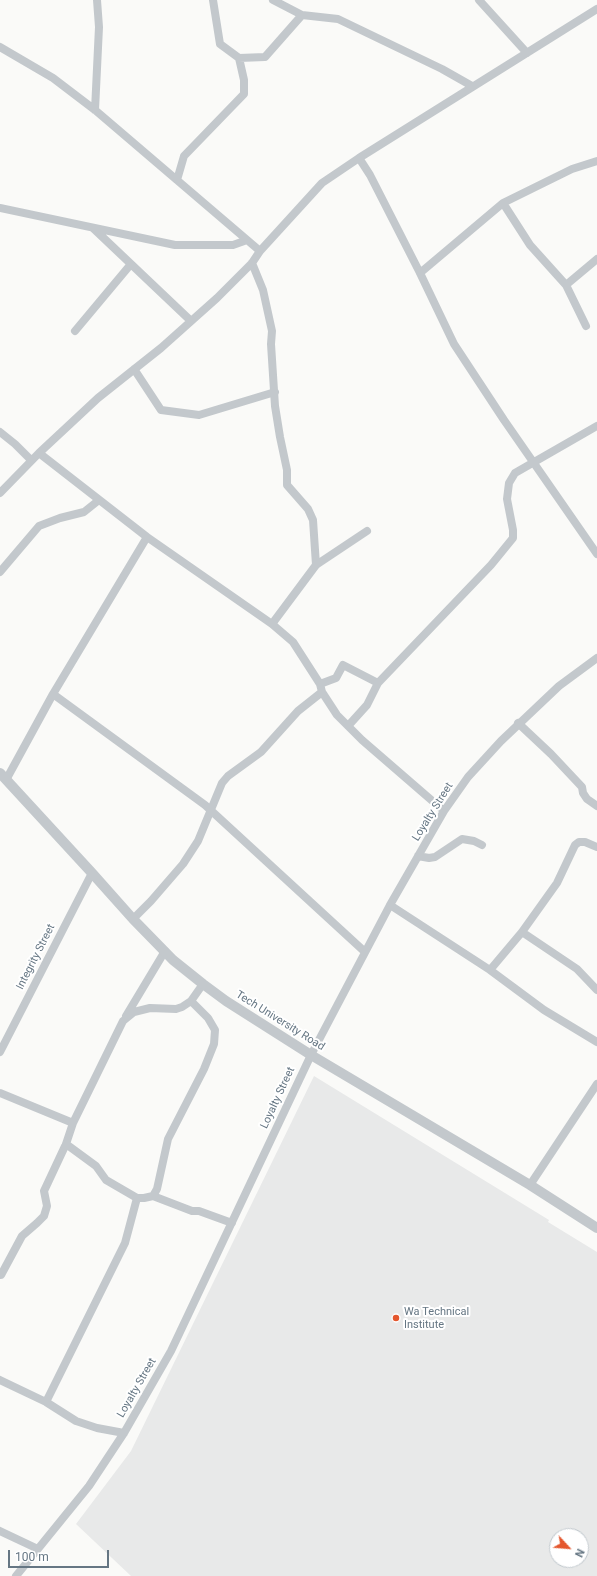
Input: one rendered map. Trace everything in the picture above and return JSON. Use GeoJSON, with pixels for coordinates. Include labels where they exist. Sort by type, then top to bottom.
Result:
{"type":"FeatureCollection","features":[{"type":"Feature","properties":{"kind":"street"},"geometry":{"type":"LineString","coordinates":[[95,110],[99,27],[97,0]]}},
{"type":"Feature","properties":{"kind":"street"},"geometry":{"type":"LineString","coordinates":[[213,0],[220,44],[239,58],[265,58],[302,15]]}},
{"type":"Feature","properties":{"kind":"street"},"geometry":{"type":"LineString","coordinates":[[273,0],[302,15],[338,19],[442,69],[472,86]]}},
{"type":"Feature","properties":{"kind":"street"},"geometry":{"type":"LineString","coordinates":[[479,0],[527,52]]}},
{"type":"Feature","properties":{"kind":"street"},"geometry":{"type":"LineString","coordinates":[[0,493],[38,453],[98,398],[161,348],[217,298],[252,263],[260,251],[322,183],[472,86],[597,9]]}},
{"type":"Feature","properties":{"kind":"street"},"geometry":{"type":"LineString","coordinates":[[0,47],[54,78],[95,110],[260,251]]}},
{"type":"Feature","properties":{"kind":"street"},"geometry":{"type":"LineString","coordinates":[[177,180],[184,156],[244,94],[244,80],[239,58]]}},
{"type":"Feature","properties":{"kind":"street"},"geometry":{"type":"LineString","coordinates":[[359,158],[370,175],[454,344],[597,554]]}},
{"type":"Feature","properties":{"kind":"street"},"geometry":{"type":"LineString","coordinates":[[420,273],[503,203],[572,169],[597,161]]}},
{"type":"Feature","properties":{"kind":"street"},"geometry":{"type":"LineString","coordinates":[[503,203],[530,245],[566,285],[586,326]]}},
{"type":"Feature","properties":{"kind":"street"},"geometry":{"type":"LineString","coordinates":[[0,208],[175,245],[233,245],[247,240]]}},
{"type":"Feature","properties":{"kind":"street"},"geometry":{"type":"LineString","coordinates":[[93,228],[191,321]]}},
{"type":"Feature","properties":{"kind":"street"},"geometry":{"type":"LineString","coordinates":[[566,285],[597,259]]}},
{"type":"Feature","properties":{"kind":"street"},"geometry":{"type":"LineString","coordinates":[[252,263],[263,290],[272,331],[271,344],[275,406],[287,470],[287,485],[308,509],[312,520],[316,566]]}},
{"type":"Feature","properties":{"kind":"street"},"geometry":{"type":"LineString","coordinates":[[75,331],[131,264]]}},
{"type":"Feature","properties":{"kind":"street"},"geometry":{"type":"LineString","coordinates":[[134,369],[161,410],[199,415],[275,392]]}},
{"type":"Feature","properties":{"kind":"street"},"geometry":{"type":"LineString","coordinates":[[348,726],[367,705],[378,683],[492,565],[513,538],[513,530],[506,499],[510,483],[516,473],[597,426]]}},
{"type":"Feature","properties":{"kind":"street"},"geometry":{"type":"LineString","coordinates":[[0,432],[31,460]]}},
{"type":"Feature","properties":{"kind":"street"},"geometry":{"type":"LineString","coordinates":[[38,453],[147,537],[272,624],[293,642],[320,684],[322,692],[337,715],[362,740],[444,811]]}},
{"type":"Feature","properties":{"kind":"street"},"geometry":{"type":"LineString","coordinates":[[0,572],[6,563],[39,526],[60,518],[84,512],[99,500]]}},
{"type":"Feature","properties":{"kind":"street"},"geometry":{"type":"LineString","coordinates":[[272,624],[316,566],[367,531]]}},
{"type":"Feature","properties":{"kind":"street"},"geometry":{"type":"LineString","coordinates":[[3,776],[147,537]]}},
{"type":"Feature","properties":{"kind":"street","name":"Loyalty Street"},"geometry":{"type":"LineString","coordinates":[[16,1576],[89,1486],[124,1433],[171,1351],[311,1055],[390,905],[444,811],[468,778],[518,724],[559,686],[597,658]]}},
{"type":"Feature","properties":{"kind":"street"},"geometry":{"type":"LineString","coordinates":[[320,684],[336,678],[343,666],[378,683]]}},
{"type":"Feature","properties":{"kind":"street"},"geometry":{"type":"LineString","coordinates":[[133,919],[151,901],[183,864],[198,841],[212,811],[222,783],[228,776],[262,752],[298,711],[322,692]]}},
{"type":"Feature","properties":{"kind":"street"},"geometry":{"type":"LineString","coordinates":[[53,694],[212,811],[365,952]]}},
{"type":"Feature","properties":{"kind":"street"},"geometry":{"type":"LineString","coordinates":[[518,724],[551,754],[582,787],[583,793],[587,799],[597,806]]}},
{"type":"Feature","properties":{"kind":"street","name":"Tech University Road"},"geometry":{"type":"LineString","coordinates":[[3,776],[133,919],[165,951],[203,984],[226,1001],[311,1055],[530,1185],[597,1228]]}},
{"type":"Feature","properties":{"kind":"street"},"geometry":{"type":"LineString","coordinates":[[418,856],[429,858],[435,857],[462,839],[474,840],[482,845]]}},
{"type":"Feature","properties":{"kind":"street"},"geometry":{"type":"LineString","coordinates":[[490,970],[522,932],[557,883],[575,845],[579,842],[585,842],[597,847]]}},
{"type":"Feature","properties":{"kind":"street","name":"Integrity Street"},"geometry":{"type":"LineString","coordinates":[[0,1052],[92,873]]}},
{"type":"Feature","properties":{"kind":"street"},"geometry":{"type":"LineString","coordinates":[[390,905],[490,970],[544,1010],[597,1042]]}},
{"type":"Feature","properties":{"kind":"street"},"geometry":{"type":"LineString","coordinates":[[522,932],[577,969],[597,990]]}},
{"type":"Feature","properties":{"kind":"street"},"geometry":{"type":"LineString","coordinates":[[0,1275],[22,1236],[37,1224],[44,1216],[47,1206],[44,1191],[66,1144],[73,1123],[123,1021],[165,951]]}},
{"type":"Feature","properties":{"kind":"street"},"geometry":{"type":"LineString","coordinates":[[123,1021],[134,1012],[150,1008],[176,1009],[182,1007],[191,1001],[203,984]]}},
{"type":"Feature","properties":{"kind":"street"},"geometry":{"type":"LineString","coordinates":[[153,1196],[157,1189],[168,1139],[204,1069],[214,1044],[215,1030],[208,1018],[191,1001]]}},
{"type":"Feature","properties":{"kind":"street"},"geometry":{"type":"LineString","coordinates":[[530,1185],[597,1084]]}},
{"type":"Feature","properties":{"kind":"street"},"geometry":{"type":"LineString","coordinates":[[0,1093],[73,1123]]}},
{"type":"Feature","properties":{"kind":"street"},"geometry":{"type":"LineString","coordinates":[[66,1144],[96,1166],[106,1180],[137,1198],[153,1196],[192,1211],[199,1211],[232,1223]]}},
{"type":"Feature","properties":{"kind":"street"},"geometry":{"type":"LineString","coordinates":[[46,1402],[125,1243],[137,1198]]}},
{"type":"Feature","properties":{"kind":"street"},"geometry":{"type":"LineString","coordinates":[[0,1380],[46,1402],[76,1421],[97,1428],[124,1433]]}},
{"type":"Feature","properties":{"kind":"street"},"geometry":{"type":"LineString","coordinates":[[0,1531],[38,1549]]}},
{"type":"Feature","properties":{"kind":"shaded area","name":"Wa Technical Institute"},"geometry":{"type":"Polygon","coordinates":[[[314,1076],[549,1220],[548,1222],[597,1252],[597,1576],[131,1576],[76,1524],[131,1451],[314,1076]]]}},
{"type":"Feature","properties":{"kind":"place","name":"Wa Technical Institute"},"geometry":{"type":"Point","coordinates":[396,1318]}}]}
